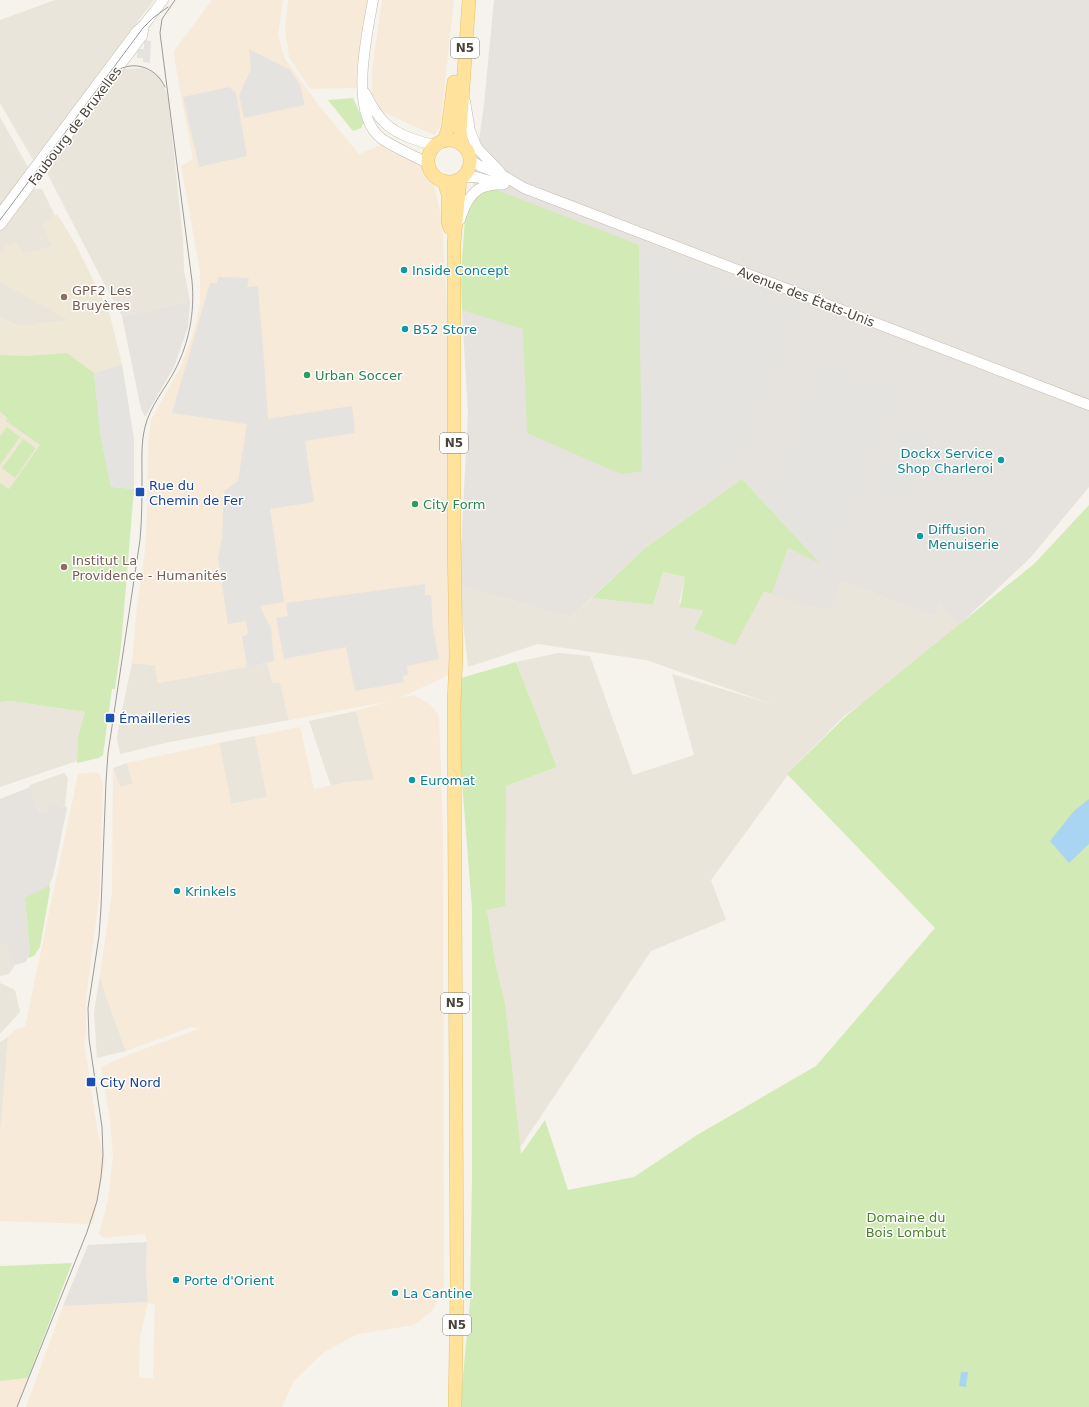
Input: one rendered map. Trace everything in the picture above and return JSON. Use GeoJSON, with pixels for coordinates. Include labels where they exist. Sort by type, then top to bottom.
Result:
{"type":"FeatureCollection","features":[{"type":"Feature","properties":{"kind":"main road","name":"N5"},"geometry":{"type":"LineString","coordinates":[[428,163],[430,152],[440,143],[448,128],[451,109],[460,0]]}},
{"type":"Feature","properties":{"kind":"main road","name":"N5"},"geometry":{"type":"LineString","coordinates":[[455,1407],[457,1283],[454,702],[456,651],[454,537],[454,244],[461,178],[467,171],[470,160],[462,145],[460,130],[469,0]]}},
{"type":"Feature","properties":{"kind":"main road"},"geometry":{"type":"LineString","coordinates":[[440,143],[456,141],[462,145]]}},
{"type":"Feature","properties":{"kind":"main road"},"geometry":{"type":"LineString","coordinates":[[428,163],[433,175],[444,181],[452,181],[461,178]]}},
{"type":"Feature","properties":{"kind":"main road","name":"N5"},"geometry":{"type":"LineString","coordinates":[[444,181],[448,194],[448,221],[454,244]]}},
{"type":"Feature","properties":{"kind":"street","name":"Faubourg de Bruxelles"},"geometry":{"type":"LineString","coordinates":[[0,214],[137,31],[163,0]]}},
{"type":"Feature","properties":{"kind":"street"},"geometry":{"type":"LineString","coordinates":[[373,0],[362,75],[362,100],[367,118],[373,129],[381,138],[428,163]]}},
{"type":"Feature","properties":{"kind":"street","name":"Faubourg de Bruxelles"},"geometry":{"type":"LineString","coordinates":[[0,226],[142,36],[144,24]]}},
{"type":"Feature","properties":{"kind":"street"},"geometry":{"type":"LineString","coordinates":[[363,89],[370,104],[386,124],[420,143],[440,143]]}},
{"type":"Feature","properties":{"kind":"street"},"geometry":{"type":"LineString","coordinates":[[454,244],[463,209],[473,194],[487,186],[503,180],[477,148],[470,131],[466,102],[462,95]]}},
{"type":"Feature","properties":{"kind":"street","name":"Avenue des États-Unis"},"geometry":{"type":"LineString","coordinates":[[470,160],[503,180],[1089,405]]}},
{"type":"Feature","properties":{"kind":"street","name":"Avenue des États-Unis"},"geometry":{"type":"LineString","coordinates":[[461,178],[503,180]]}},
{"type":"Feature","properties":{"kind":"shaded area"},"geometry":{"type":"Polygon","coordinates":[[[55,0],[154,0],[33,160],[0,103],[0,20],[55,0]]]}},
{"type":"Feature","properties":{"kind":"shaded area"},"geometry":{"type":"Polygon","coordinates":[[[212,0],[283,0],[278,35],[285,59],[321,108],[359,154],[383,144],[425,169],[434,185],[442,221],[449,342],[455,671],[400,698],[414,695],[431,705],[439,716],[443,830],[444,1287],[432,1311],[414,1325],[358,1334],[324,1352],[294,1381],[282,1407],[26,1407],[63,1306],[148,1302],[146,1268],[147,1242],[145,1234],[103,1238],[99,1234],[108,1200],[113,1157],[110,1119],[101,1067],[128,1055],[201,1028],[191,1027],[126,1051],[104,990],[100,975],[112,893],[113,768],[120,787],[133,784],[127,763],[219,743],[231,804],[264,798],[267,797],[255,736],[300,727],[314,789],[348,782],[374,780],[356,711],[390,701],[289,720],[280,682],[273,684],[267,663],[158,683],[155,665],[132,663],[137,606],[145,552],[148,443],[151,420],[180,368],[192,337],[200,304],[200,272],[181,166],[193,159],[174,51],[212,0]],[[148,1302],[140,1337],[139,1377],[153,1379],[155,1305],[148,1302]]]}},
{"type":"Feature","properties":{"kind":"shaded area"},"geometry":{"type":"Polygon","coordinates":[[[288,0],[373,0],[359,88],[310,89],[289,57],[285,29],[288,0]]]}},
{"type":"Feature","properties":{"kind":"shaded area"},"geometry":{"type":"Polygon","coordinates":[[[382,0],[454,0],[440,127],[434,135],[383,112],[372,94],[372,71],[382,0]]]}},
{"type":"Feature","properties":{"kind":"shaded area"},"geometry":{"type":"Polygon","coordinates":[[[494,0],[1089,0],[1089,487],[1031,557],[959,625],[940,604],[935,616],[841,581],[830,609],[793,602],[772,594],[788,548],[820,563],[742,479],[645,548],[571,617],[459,585],[468,414],[461,274],[484,104],[494,0]]]}},
{"type":"Feature","properties":{"kind":"shaded area"},"geometry":{"type":"Polygon","coordinates":[[[144,40],[151,41],[150,63],[143,62],[143,58],[137,58],[137,49],[144,49],[144,40]]]}},
{"type":"Feature","properties":{"kind":"shaded area"},"geometry":{"type":"Polygon","coordinates":[[[249,49],[290,70],[300,85],[305,105],[244,118],[239,95],[251,69],[249,49]]]}},
{"type":"Feature","properties":{"kind":"shaded area"},"geometry":{"type":"Polygon","coordinates":[[[143,68],[160,76],[168,98],[183,239],[184,270],[190,302],[122,316],[47,173],[81,123],[123,69],[143,68]]]}},
{"type":"Feature","properties":{"kind":"shaded area"},"geometry":{"type":"Polygon","coordinates":[[[229,87],[236,93],[247,156],[199,167],[183,97],[229,87]]]}},
{"type":"Feature","properties":{"kind":"shaded area"},"geometry":{"type":"Polygon","coordinates":[[[0,117],[28,167],[0,206],[0,117]]]}},
{"type":"Feature","properties":{"kind":"shaded area"},"geometry":{"type":"Polygon","coordinates":[[[32,189],[42,189],[55,216],[43,224],[53,246],[34,252],[23,253],[15,243],[5,249],[0,255],[0,231],[32,189]]]}},
{"type":"Feature","properties":{"kind":"shaded area","name":"Institut La Providence - Humanités"},"geometry":{"type":"Polygon","coordinates":[[[57,214],[75,243],[109,312],[122,364],[94,373],[111,487],[134,489],[11,701],[0,702],[0,317],[16,325],[36,325],[68,320],[0,281],[0,255],[7,244],[9,246],[15,243],[23,253],[34,252],[53,246],[43,224],[57,214]]]}},
{"type":"Feature","properties":{"kind":"shaded area"},"geometry":{"type":"Polygon","coordinates":[[[639,245],[800,305],[740,460],[693,492],[642,471],[639,245]]]}},
{"type":"Feature","properties":{"kind":"shaded area"},"geometry":{"type":"Polygon","coordinates":[[[218,277],[249,278],[247,287],[258,286],[268,419],[352,406],[355,433],[305,441],[314,502],[270,509],[284,602],[260,606],[271,628],[274,661],[247,667],[242,636],[245,636],[248,633],[246,621],[228,624],[218,558],[222,538],[224,491],[238,481],[247,424],[172,413],[210,283],[217,283],[218,277]]]}},
{"type":"Feature","properties":{"kind":"shaded area"},"geometry":{"type":"Polygon","coordinates":[[[0,281],[69,320],[36,325],[16,325],[0,317],[0,281]]]}},
{"type":"Feature","properties":{"kind":"shaded area"},"geometry":{"type":"Polygon","coordinates":[[[190,302],[188,327],[174,367],[145,417],[141,409],[122,316],[190,302]]]}},
{"type":"Feature","properties":{"kind":"shaded area"},"geometry":{"type":"Polygon","coordinates":[[[820,358],[900,390],[837,549],[821,564],[765,503],[820,358]]]}},
{"type":"Feature","properties":{"kind":"shaded area"},"geometry":{"type":"Polygon","coordinates":[[[122,364],[134,439],[134,489],[111,487],[100,432],[94,373],[122,364]]]}},
{"type":"Feature","properties":{"kind":"shaded area"},"geometry":{"type":"Polygon","coordinates":[[[900,423],[968,449],[962,466],[921,450],[902,500],[875,490],[900,423]]]}},
{"type":"Feature","properties":{"kind":"shaded area"},"geometry":{"type":"Polygon","coordinates":[[[663,572],[685,577],[679,603],[703,609],[694,629],[764,590],[793,602],[841,581],[935,616],[940,603],[959,625],[962,634],[844,716],[793,768],[711,880],[726,920],[651,951],[519,1149],[505,1003],[496,966],[487,910],[506,786],[557,767],[516,662],[558,653],[590,656],[633,775],[694,755],[672,674],[772,704],[646,660],[538,644],[468,667],[459,585],[571,617],[592,598],[653,605],[663,572]]]}},
{"type":"Feature","properties":{"kind":"shaded area"},"geometry":{"type":"Polygon","coordinates":[[[425,584],[425,595],[431,595],[433,628],[439,659],[407,666],[408,675],[403,676],[404,682],[355,691],[346,647],[284,659],[276,618],[288,616],[286,603],[425,584]]]}},
{"type":"Feature","properties":{"kind":"shaded area"},"geometry":{"type":"Polygon","coordinates":[[[132,663],[155,665],[158,683],[267,663],[273,683],[280,682],[289,720],[170,742],[120,754],[117,739],[132,663]]]}},
{"type":"Feature","properties":{"kind":"shaded area"},"geometry":{"type":"Polygon","coordinates":[[[11,701],[85,712],[78,736],[77,761],[0,787],[0,702],[11,701]]]}},
{"type":"Feature","properties":{"kind":"shaded area"},"geometry":{"type":"Polygon","coordinates":[[[356,711],[375,780],[348,782],[331,786],[309,721],[356,711]]]}},
{"type":"Feature","properties":{"kind":"shaded area"},"geometry":{"type":"Polygon","coordinates":[[[255,736],[267,797],[231,804],[219,743],[255,736]]]}},
{"type":"Feature","properties":{"kind":"shaded area"},"geometry":{"type":"Polygon","coordinates":[[[127,763],[133,784],[120,787],[113,768],[127,763]]]}},
{"type":"Feature","properties":{"kind":"shaded area"},"geometry":{"type":"Polygon","coordinates":[[[96,772],[100,775],[103,785],[99,898],[86,999],[86,1036],[84,1041],[98,1134],[105,1160],[93,1224],[0,1221],[0,1133],[8,1037],[16,1029],[25,1027],[78,774],[96,772]]]}},
{"type":"Feature","properties":{"kind":"shaded area"},"geometry":{"type":"Polygon","coordinates":[[[64,773],[68,778],[65,806],[59,809],[56,801],[49,812],[39,814],[29,785],[64,773]]]}},
{"type":"Feature","properties":{"kind":"shaded area"},"geometry":{"type":"Polygon","coordinates":[[[30,787],[39,814],[49,812],[47,805],[56,801],[59,809],[65,806],[67,808],[53,877],[48,886],[25,899],[30,953],[26,962],[15,965],[7,943],[0,946],[0,799],[30,787]]]}},
{"type":"Feature","properties":{"kind":"shaded area"},"geometry":{"type":"Polygon","coordinates":[[[9,942],[15,965],[9,974],[0,976],[0,946],[9,942]]]}},
{"type":"Feature","properties":{"kind":"shaded area"},"geometry":{"type":"Polygon","coordinates":[[[100,975],[126,1051],[97,1058],[94,1012],[100,975]]]}},
{"type":"Feature","properties":{"kind":"shaded area"},"geometry":{"type":"Polygon","coordinates":[[[0,983],[15,990],[20,1012],[0,1034],[0,983]]]}},
{"type":"Feature","properties":{"kind":"shaded area"},"geometry":{"type":"Polygon","coordinates":[[[8,1037],[2,1118],[0,1133],[0,1042],[8,1037]]]}},
{"type":"Feature","properties":{"kind":"shaded area"},"geometry":{"type":"Polygon","coordinates":[[[147,1242],[146,1268],[148,1302],[63,1306],[88,1245],[147,1242]]]}},
{"type":"Feature","properties":{"kind":"shaded area"},"geometry":{"type":"Polygon","coordinates":[[[28,1378],[18,1407],[0,1407],[0,1381],[28,1378]]]}},
{"type":"Feature","properties":{"kind":"green space"},"geometry":{"type":"Polygon","coordinates":[[[353,98],[364,122],[361,128],[353,131],[328,100],[353,98]]]}},
{"type":"Feature","properties":{"kind":"green space"},"geometry":{"type":"Polygon","coordinates":[[[487,186],[639,245],[642,471],[621,474],[527,433],[523,329],[462,310],[461,274],[466,204],[487,186]]]}},
{"type":"Feature","properties":{"kind":"green space","name":"Institut La Providence - Humanités"},"geometry":{"type":"Polygon","coordinates":[[[67,353],[94,373],[100,432],[111,487],[134,489],[121,646],[115,689],[112,689],[103,755],[99,758],[77,763],[78,736],[85,712],[11,701],[0,702],[0,483],[9,489],[40,445],[6,421],[8,418],[0,412],[0,355],[27,356],[67,353]]]}},
{"type":"Feature","properties":{"kind":"green space"},"geometry":{"type":"Polygon","coordinates":[[[7,427],[20,437],[0,465],[0,436],[7,427]]]}},
{"type":"Feature","properties":{"kind":"green space"},"geometry":{"type":"Polygon","coordinates":[[[23,439],[36,448],[15,478],[2,468],[23,439]]]}},
{"type":"Feature","properties":{"kind":"green space"},"geometry":{"type":"Polygon","coordinates":[[[742,479],[821,564],[788,548],[772,594],[764,591],[735,645],[694,629],[703,610],[680,607],[685,577],[663,572],[653,605],[592,598],[645,548],[742,479]]]}},
{"type":"Feature","properties":{"kind":"green space","name":"Domaine du Bois Lombut"},"geometry":{"type":"Polygon","coordinates":[[[1089,505],[1089,1407],[460,1407],[470,1302],[472,1176],[472,908],[454,680],[516,662],[557,767],[506,786],[505,906],[487,910],[496,966],[505,1003],[521,1154],[545,1120],[568,1190],[634,1177],[697,1135],[816,1066],[935,928],[787,774],[845,717],[1035,563],[1089,505]]]}},
{"type":"Feature","properties":{"kind":"green space"},"geometry":{"type":"Polygon","coordinates":[[[49,882],[50,890],[40,947],[34,956],[28,958],[30,953],[25,898],[48,886],[49,882]]]}},
{"type":"Feature","properties":{"kind":"green space"},"geometry":{"type":"Polygon","coordinates":[[[72,1263],[28,1378],[0,1381],[0,1266],[72,1263]]]}},
{"type":"Feature","properties":{"kind":"water"},"geometry":{"type":"Polygon","coordinates":[[[1089,799],[1089,844],[1069,863],[1050,841],[1074,811],[1089,799]]]}},
{"type":"Feature","properties":{"kind":"water"},"geometry":{"type":"Polygon","coordinates":[[[961,1372],[968,1372],[966,1387],[959,1386],[961,1372]]]}},
{"type":"Feature","properties":{"kind":"tram line"},"geometry":{"type":"LineString","coordinates":[[17,1407],[87,1232],[97,1201],[101,1177],[103,1155],[102,1127],[89,1039],[88,1008],[99,936],[108,753],[140,540],[142,508],[142,451],[144,433],[150,412],[180,360],[190,327],[193,304],[192,281],[160,33],[162,19],[175,0]]}},
{"type":"Feature","properties":{"kind":"tram line"},"geometry":{"type":"LineString","coordinates":[[0,220],[143,28],[153,18],[168,7]]}},
{"type":"Feature","properties":{"kind":"tram line"},"geometry":{"type":"LineString","coordinates":[[112,74],[119,69],[126,67],[142,67],[149,69],[155,74],[165,87]]}},
{"type":"Feature","properties":{"kind":"place","name":"Inside Concept"},"geometry":{"type":"Point","coordinates":[404,270]}},
{"type":"Feature","properties":{"kind":"place","name":"GPF2 Les Bruyères"},"geometry":{"type":"Point","coordinates":[64,297]}},
{"type":"Feature","properties":{"kind":"place","name":"B52 Store"},"geometry":{"type":"Point","coordinates":[405,329]}},
{"type":"Feature","properties":{"kind":"place","name":"Urban Soccer"},"geometry":{"type":"Point","coordinates":[307,375]}},
{"type":"Feature","properties":{"kind":"place","name":"Dockx Service Shop Charleroi"},"geometry":{"type":"Point","coordinates":[1001,460]}},
{"type":"Feature","properties":{"kind":"place","name":"Rue du Chemin de Fer"},"geometry":{"type":"Point","coordinates":[140,492]}},
{"type":"Feature","properties":{"kind":"place","name":"City Form"},"geometry":{"type":"Point","coordinates":[415,504]}},
{"type":"Feature","properties":{"kind":"place","name":"Diffusion Menuiserie"},"geometry":{"type":"Point","coordinates":[920,536]}},
{"type":"Feature","properties":{"kind":"place","name":"Institut La Providence - Humanités"},"geometry":{"type":"Point","coordinates":[64,567]}},
{"type":"Feature","properties":{"kind":"place","name":"Émailleries"},"geometry":{"type":"Point","coordinates":[110,718]}},
{"type":"Feature","properties":{"kind":"place","name":"Euromat"},"geometry":{"type":"Point","coordinates":[412,780]}},
{"type":"Feature","properties":{"kind":"place","name":"Krinkels"},"geometry":{"type":"Point","coordinates":[177,891]}},
{"type":"Feature","properties":{"kind":"place","name":"City Nord"},"geometry":{"type":"Point","coordinates":[91,1082]}},
{"type":"Feature","properties":{"kind":"place","name":"Porte d'Orient"},"geometry":{"type":"Point","coordinates":[176,1280]}},
{"type":"Feature","properties":{"kind":"place","name":"La Cantine"},"geometry":{"type":"Point","coordinates":[395,1293]}}]}
